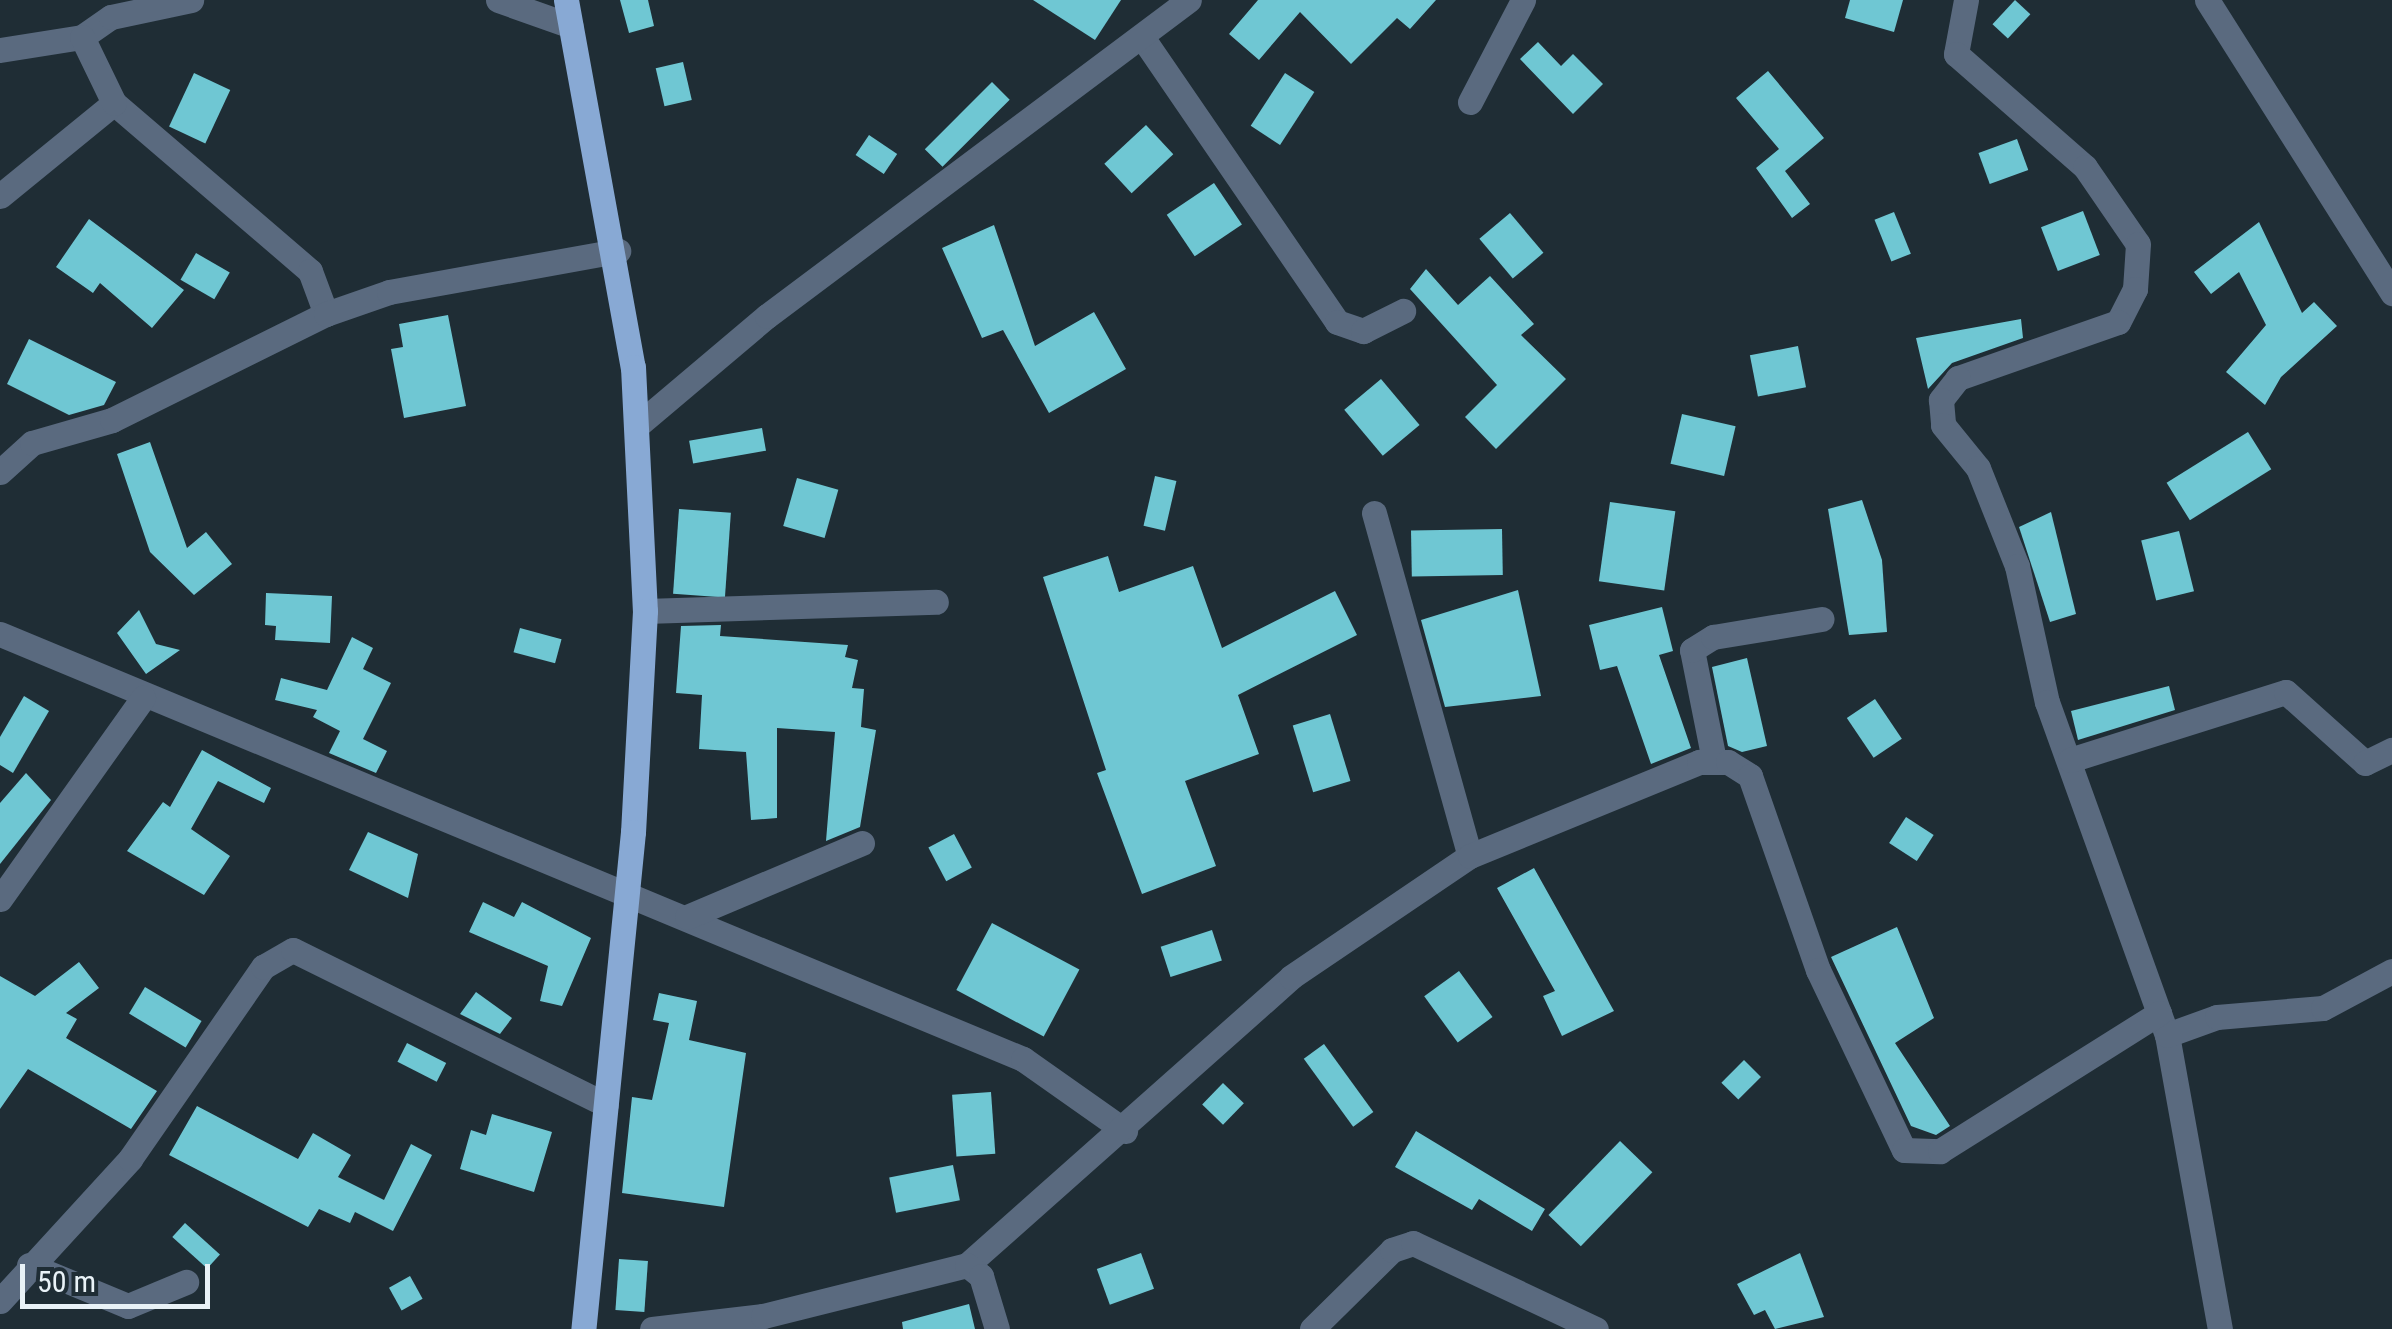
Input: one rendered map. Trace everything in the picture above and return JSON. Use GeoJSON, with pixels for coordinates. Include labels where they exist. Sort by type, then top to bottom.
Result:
{"type":"FeatureCollection","features":[{"type":"Feature","properties":{"kind":"main road"},"geometry":{"type":"LineString","coordinates":[[568,13],[618,251],[639,424],[646,611],[626,894],[582,1329]]}},
{"type":"Feature","properties":{"kind":"street"},"geometry":{"type":"LineString","coordinates":[[0,50],[82,37],[111,17],[191,0]]}},
{"type":"Feature","properties":{"kind":"street"},"geometry":{"type":"LineString","coordinates":[[498,0],[568,13]]}},
{"type":"Feature","properties":{"kind":"street"},"geometry":{"type":"LineString","coordinates":[[639,424],[767,316],[1190,0]]}},
{"type":"Feature","properties":{"kind":"street"},"geometry":{"type":"LineString","coordinates":[[1470,102],[1523,0]]}},
{"type":"Feature","properties":{"kind":"street"},"geometry":{"type":"LineString","coordinates":[[1966,0],[1956,54],[2086,167],[2138,244],[2135,289],[2118,322],[1958,378],[1941,400],[1944,425],[1978,468],[2017,566],[2070,760],[2163,1024],[2220,1329]]}},
{"type":"Feature","properties":{"kind":"street"},"geometry":{"type":"LineString","coordinates":[[2208,0],[2392,293]]}},
{"type":"Feature","properties":{"kind":"street"},"geometry":{"type":"LineString","coordinates":[[82,37],[114,103],[310,271],[326,314]]}},
{"type":"Feature","properties":{"kind":"street"},"geometry":{"type":"LineString","coordinates":[[1142,37],[1337,322],[1363,331],[1404,311]]}},
{"type":"Feature","properties":{"kind":"street"},"geometry":{"type":"LineString","coordinates":[[0,196],[114,103]]}},
{"type":"Feature","properties":{"kind":"street"},"geometry":{"type":"LineString","coordinates":[[0,472],[32,443],[112,420],[326,314],[389,292],[618,251]]}},
{"type":"Feature","properties":{"kind":"street"},"geometry":{"type":"LineString","coordinates":[[1374,513],[1470,856]]}},
{"type":"Feature","properties":{"kind":"street"},"geometry":{"type":"LineString","coordinates":[[646,611],[936,602]]}},
{"type":"Feature","properties":{"kind":"street"},"geometry":{"type":"LineString","coordinates":[[1714,760],[1692,650],[1822,619]]}},
{"type":"Feature","properties":{"kind":"street"},"geometry":{"type":"LineString","coordinates":[[0,634],[143,698],[687,917],[1048,1072],[1125,1131]]}},
{"type":"Feature","properties":{"kind":"street"},"geometry":{"type":"LineString","coordinates":[[2070,760],[2276,692],[2295,698],[2366,763],[2392,750]]}},
{"type":"Feature","properties":{"kind":"street"},"geometry":{"type":"LineString","coordinates":[[0,898],[143,698]]}},
{"type":"Feature","properties":{"kind":"street"},"geometry":{"type":"LineString","coordinates":[[652,1329],[763,1316],[967,1265],[1125,1131],[1291,977],[1470,856],[1714,760],[1750,776],[1818,970],[1904,1150],[1940,1151],[2163,1024],[2324,1008],[2392,971]]}},
{"type":"Feature","properties":{"kind":"street"},"geometry":{"type":"LineString","coordinates":[[687,917],[862,843]]}},
{"type":"Feature","properties":{"kind":"street"},"geometry":{"type":"LineString","coordinates":[[0,1301],[130,1159],[263,967],[293,950],[606,1105]]}},
{"type":"Feature","properties":{"kind":"street"},"geometry":{"type":"LineString","coordinates":[[1312,1329],[1392,1250],[1412,1243],[1596,1329]]}},
{"type":"Feature","properties":{"kind":"street"},"geometry":{"type":"LineString","coordinates":[[30,1265],[128,1306],[186,1282]]}},
{"type":"Feature","properties":{"kind":"street"},"geometry":{"type":"LineString","coordinates":[[967,1265],[982,1276],[997,1329]]}},
{"type":"Feature","properties":{"kind":"building"},"geometry":{"type":"Polygon","coordinates":[[[620,0],[648,0],[654,26],[629,33],[620,0]]]}},
{"type":"Feature","properties":{"kind":"building"},"geometry":{"type":"Polygon","coordinates":[[[1033,0],[1121,0],[1095,40],[1033,0]]]}},
{"type":"Feature","properties":{"kind":"building"},"geometry":{"type":"Polygon","coordinates":[[[1258,0],[1436,0],[1410,29],[1397,18],[1351,64],[1300,12],[1259,60],[1229,34],[1258,0]]]}},
{"type":"Feature","properties":{"kind":"building"},"geometry":{"type":"Polygon","coordinates":[[[1850,0],[1903,0],[1894,32],[1845,18],[1850,0]]]}},
{"type":"Feature","properties":{"kind":"building"},"geometry":{"type":"Polygon","coordinates":[[[2015,0],[2030,14],[2008,38],[1992,24],[2015,0]]]}},
{"type":"Feature","properties":{"kind":"building"},"geometry":{"type":"Polygon","coordinates":[[[1538,42],[1561,66],[1573,54],[1603,84],[1573,114],[1520,59],[1538,42]]]}},
{"type":"Feature","properties":{"kind":"building"},"geometry":{"type":"Polygon","coordinates":[[[683,62],[692,100],[664,106],[656,68],[683,62]]]}},
{"type":"Feature","properties":{"kind":"building"},"geometry":{"type":"Polygon","coordinates":[[[1768,71],[1824,138],[1785,171],[1810,204],[1792,218],[1756,168],[1779,149],[1736,98],[1768,71]]]}},
{"type":"Feature","properties":{"kind":"building"},"geometry":{"type":"Polygon","coordinates":[[[194,73],[230,90],[205,143],[169,126],[194,73]]]}},
{"type":"Feature","properties":{"kind":"building"},"geometry":{"type":"Polygon","coordinates":[[[1285,73],[1314,92],[1280,145],[1251,126],[1285,73]]]}},
{"type":"Feature","properties":{"kind":"building"},"geometry":{"type":"Polygon","coordinates":[[[992,82],[1010,100],[943,167],[925,149],[992,82]]]}},
{"type":"Feature","properties":{"kind":"building"},"geometry":{"type":"Polygon","coordinates":[[[1146,125],[1173,154],[1132,193],[1104,164],[1146,125]]]}},
{"type":"Feature","properties":{"kind":"building"},"geometry":{"type":"Polygon","coordinates":[[[869,135],[897,154],[884,174],[856,155],[869,135]]]}},
{"type":"Feature","properties":{"kind":"building"},"geometry":{"type":"Polygon","coordinates":[[[2017,139],[2028,170],[1990,184],[1978,153],[2017,139]]]}},
{"type":"Feature","properties":{"kind":"building"},"geometry":{"type":"Polygon","coordinates":[[[1214,183],[1242,224],[1195,256],[1167,215],[1214,183]]]}},
{"type":"Feature","properties":{"kind":"building"},"geometry":{"type":"Polygon","coordinates":[[[2083,211],[2100,255],[2058,271],[2041,227],[2083,211]]]}},
{"type":"Feature","properties":{"kind":"building"},"geometry":{"type":"Polygon","coordinates":[[[1894,212],[1911,254],[1891,262],[1875,220],[1894,212]]]}},
{"type":"Feature","properties":{"kind":"building"},"geometry":{"type":"Polygon","coordinates":[[[1510,213],[1543,253],[1513,279],[1479,239],[1510,213]]]}},
{"type":"Feature","properties":{"kind":"building"},"geometry":{"type":"Polygon","coordinates":[[[89,219],[184,290],[152,328],[100,283],[93,293],[56,267],[89,219]]]}},
{"type":"Feature","properties":{"kind":"building"},"geometry":{"type":"Polygon","coordinates":[[[2259,222],[2302,313],[2314,302],[2337,326],[2281,377],[2265,405],[2226,372],[2266,325],[2239,272],[2211,294],[2194,272],[2259,222]]]}},
{"type":"Feature","properties":{"kind":"building"},"geometry":{"type":"Polygon","coordinates":[[[994,225],[1035,346],[1094,312],[1126,369],[1049,413],[1003,330],[982,338],[942,248],[994,225]]]}},
{"type":"Feature","properties":{"kind":"building"},"geometry":{"type":"Polygon","coordinates":[[[196,253],[230,272],[214,299],[180,280],[196,253]]]}},
{"type":"Feature","properties":{"kind":"building"},"geometry":{"type":"Polygon","coordinates":[[[1426,269],[1458,305],[1490,276],[1534,324],[1521,335],[1566,379],[1496,449],[1465,417],[1497,385],[1410,289],[1426,269]]]}},
{"type":"Feature","properties":{"kind":"building"},"geometry":{"type":"Polygon","coordinates":[[[448,315],[466,406],[404,418],[391,349],[403,347],[399,324],[448,315]]]}},
{"type":"Feature","properties":{"kind":"building"},"geometry":{"type":"Polygon","coordinates":[[[2021,319],[2023,338],[1952,363],[1928,389],[1916,338],[2021,319]]]}},
{"type":"Feature","properties":{"kind":"building"},"geometry":{"type":"Polygon","coordinates":[[[29,339],[116,382],[104,405],[69,415],[7,384],[29,339]]]}},
{"type":"Feature","properties":{"kind":"building"},"geometry":{"type":"Polygon","coordinates":[[[1798,346],[1806,387],[1758,397],[1750,355],[1798,346]]]}},
{"type":"Feature","properties":{"kind":"building"},"geometry":{"type":"Polygon","coordinates":[[[1381,379],[1420,425],[1383,456],[1344,410],[1381,379]]]}},
{"type":"Feature","properties":{"kind":"building"},"geometry":{"type":"Polygon","coordinates":[[[1682,414],[1736,426],[1724,476],[1671,464],[1682,414]]]}},
{"type":"Feature","properties":{"kind":"building"},"geometry":{"type":"Polygon","coordinates":[[[762,428],[766,451],[693,464],[689,441],[762,428]]]}},
{"type":"Feature","properties":{"kind":"building"},"geometry":{"type":"Polygon","coordinates":[[[2248,432],[2271,469],[2190,520],[2167,483],[2248,432]]]}},
{"type":"Feature","properties":{"kind":"building"},"geometry":{"type":"Polygon","coordinates":[[[150,442],[187,548],[206,532],[232,564],[194,595],[150,552],[117,454],[150,442]]]}},
{"type":"Feature","properties":{"kind":"building"},"geometry":{"type":"Polygon","coordinates":[[[1155,476],[1176,481],[1165,531],[1144,526],[1155,476]]]}},
{"type":"Feature","properties":{"kind":"building"},"geometry":{"type":"Polygon","coordinates":[[[797,478],[838,490],[825,538],[783,526],[797,478]]]}},
{"type":"Feature","properties":{"kind":"building"},"geometry":{"type":"Polygon","coordinates":[[[1862,500],[1882,560],[1887,632],[1849,635],[1828,509],[1862,500]]]}},
{"type":"Feature","properties":{"kind":"building"},"geometry":{"type":"Polygon","coordinates":[[[1610,502],[1675,511],[1664,590],[1599,581],[1610,502]]]}},
{"type":"Feature","properties":{"kind":"building"},"geometry":{"type":"Polygon","coordinates":[[[679,509],[731,513],[725,597],[673,594],[679,509]]]}},
{"type":"Feature","properties":{"kind":"building"},"geometry":{"type":"Polygon","coordinates":[[[2051,512],[2076,614],[2050,622],[2019,527],[2051,512]]]}},
{"type":"Feature","properties":{"kind":"building"},"geometry":{"type":"Polygon","coordinates":[[[1502,529],[1503,575],[1412,577],[1411,531],[1502,529]]]}},
{"type":"Feature","properties":{"kind":"building"},"geometry":{"type":"Polygon","coordinates":[[[2179,531],[2194,591],[2156,601],[2141,540],[2179,531]]]}},
{"type":"Feature","properties":{"kind":"building"},"geometry":{"type":"Polygon","coordinates":[[[1108,556],[1119,592],[1193,566],[1222,648],[1335,591],[1357,635],[1238,695],[1259,754],[1185,781],[1216,866],[1142,894],[1097,773],[1106,770],[1043,577],[1108,556]]]}},
{"type":"Feature","properties":{"kind":"building"},"geometry":{"type":"Polygon","coordinates":[[[1518,590],[1541,696],[1445,707],[1421,620],[1518,590]]]}},
{"type":"Feature","properties":{"kind":"building"},"geometry":{"type":"Polygon","coordinates":[[[266,593],[332,596],[330,643],[275,640],[276,626],[265,625],[266,593]]]}},
{"type":"Feature","properties":{"kind":"building"},"geometry":{"type":"Polygon","coordinates":[[[1662,607],[1673,651],[1659,655],[1691,748],[1651,764],[1617,666],[1600,670],[1589,625],[1662,607]]]}},
{"type":"Feature","properties":{"kind":"building"},"geometry":{"type":"Polygon","coordinates":[[[139,610],[156,644],[180,650],[146,674],[117,633],[139,610]]]}},
{"type":"Feature","properties":{"kind":"building"},"geometry":{"type":"Polygon","coordinates":[[[721,625],[720,636],[848,645],[845,657],[858,660],[852,688],[864,689],[861,727],[876,730],[860,827],[826,841],[835,732],[777,728],[777,818],[751,820],[746,752],[699,749],[702,695],[676,693],[681,626],[721,625]]]}},
{"type":"Feature","properties":{"kind":"building"},"geometry":{"type":"Polygon","coordinates":[[[520,628],[562,639],[555,663],[514,652],[520,628]]]}},
{"type":"Feature","properties":{"kind":"building"},"geometry":{"type":"Polygon","coordinates":[[[352,637],[373,648],[363,669],[391,683],[363,739],[387,751],[376,773],[329,753],[340,731],[313,717],[317,710],[275,700],[281,678],[327,690],[352,637]]]}},
{"type":"Feature","properties":{"kind":"building"},"geometry":{"type":"Polygon","coordinates":[[[1747,658],[1767,746],[1742,752],[1728,746],[1712,667],[1747,658]]]}},
{"type":"Feature","properties":{"kind":"building"},"geometry":{"type":"Polygon","coordinates":[[[2169,686],[2175,710],[2078,740],[2071,711],[2169,686]]]}},
{"type":"Feature","properties":{"kind":"building"},"geometry":{"type":"Polygon","coordinates":[[[24,696],[49,711],[13,773],[0,765],[0,737],[24,696]]]}},
{"type":"Feature","properties":{"kind":"building"},"geometry":{"type":"Polygon","coordinates":[[[1875,699],[1902,739],[1874,758],[1847,718],[1875,699]]]}},
{"type":"Feature","properties":{"kind":"building"},"geometry":{"type":"Polygon","coordinates":[[[1330,714],[1350,781],[1313,792],[1293,725],[1330,714]]]}},
{"type":"Feature","properties":{"kind":"building"},"geometry":{"type":"Polygon","coordinates":[[[202,750],[271,788],[264,803],[218,781],[191,829],[230,856],[204,895],[127,851],[163,802],[170,807],[202,750]]]}},
{"type":"Feature","properties":{"kind":"building"},"geometry":{"type":"Polygon","coordinates":[[[26,773],[51,800],[0,864],[0,803],[26,773]]]}},
{"type":"Feature","properties":{"kind":"building"},"geometry":{"type":"Polygon","coordinates":[[[1906,817],[1934,835],[1917,861],[1889,843],[1906,817]]]}},
{"type":"Feature","properties":{"kind":"building"},"geometry":{"type":"Polygon","coordinates":[[[368,832],[418,854],[408,898],[349,870],[368,832]]]}},
{"type":"Feature","properties":{"kind":"building"},"geometry":{"type":"Polygon","coordinates":[[[954,834],[972,868],[946,881],[928,848],[954,834]]]}},
{"type":"Feature","properties":{"kind":"building"},"geometry":{"type":"Polygon","coordinates":[[[1534,868],[1614,1011],[1562,1036],[1543,996],[1555,991],[1497,888],[1534,868]]]}},
{"type":"Feature","properties":{"kind":"building"},"geometry":{"type":"Polygon","coordinates":[[[483,902],[514,917],[522,902],[591,938],[562,1006],[540,1001],[548,966],[469,932],[483,902]]]}},
{"type":"Feature","properties":{"kind":"building"},"geometry":{"type":"Polygon","coordinates":[[[992,923],[1079,969],[1044,1037],[956,990],[992,923]]]}},
{"type":"Feature","properties":{"kind":"building"},"geometry":{"type":"Polygon","coordinates":[[[1897,927],[1934,1018],[1895,1043],[1950,1126],[1936,1135],[1911,1126],[1831,957],[1897,927]]]}},
{"type":"Feature","properties":{"kind":"building"},"geometry":{"type":"Polygon","coordinates":[[[1212,930],[1222,960],[1171,977],[1161,947],[1212,930]]]}},
{"type":"Feature","properties":{"kind":"building"},"geometry":{"type":"Polygon","coordinates":[[[79,962],[99,988],[66,1013],[77,1019],[66,1038],[157,1091],[131,1129],[28,1069],[0,1109],[0,976],[35,996],[79,962]]]}},
{"type":"Feature","properties":{"kind":"building"},"geometry":{"type":"Polygon","coordinates":[[[1459,971],[1493,1017],[1458,1042],[1424,996],[1459,971]]]}},
{"type":"Feature","properties":{"kind":"building"},"geometry":{"type":"Polygon","coordinates":[[[145,987],[202,1021],[186,1048],[129,1014],[145,987]]]}},
{"type":"Feature","properties":{"kind":"building"},"geometry":{"type":"Polygon","coordinates":[[[476,992],[512,1018],[500,1034],[460,1014],[476,992]]]}},
{"type":"Feature","properties":{"kind":"building"},"geometry":{"type":"Polygon","coordinates":[[[659,993],[697,1001],[689,1040],[746,1053],[724,1207],[622,1193],[632,1097],[652,1100],[669,1023],[653,1020],[659,993]]]}},
{"type":"Feature","properties":{"kind":"building"},"geometry":{"type":"Polygon","coordinates":[[[407,1043],[446,1063],[437,1082],[397,1062],[407,1043]]]}},
{"type":"Feature","properties":{"kind":"building"},"geometry":{"type":"Polygon","coordinates":[[[1324,1044],[1373,1112],[1353,1127],[1304,1059],[1324,1044]]]}},
{"type":"Feature","properties":{"kind":"building"},"geometry":{"type":"Polygon","coordinates":[[[1744,1060],[1761,1077],[1738,1100],[1721,1083],[1744,1060]]]}},
{"type":"Feature","properties":{"kind":"building"},"geometry":{"type":"Polygon","coordinates":[[[1223,1083],[1244,1103],[1223,1125],[1202,1105],[1223,1083]]]}},
{"type":"Feature","properties":{"kind":"building"},"geometry":{"type":"Polygon","coordinates":[[[991,1092],[995,1154],[956,1157],[952,1095],[991,1092]]]}},
{"type":"Feature","properties":{"kind":"building"},"geometry":{"type":"Polygon","coordinates":[[[197,1106],[298,1159],[313,1133],[351,1155],[338,1177],[384,1200],[411,1144],[432,1155],[393,1231],[355,1212],[350,1223],[319,1209],[308,1227],[169,1155],[197,1106]]]}},
{"type":"Feature","properties":{"kind":"building"},"geometry":{"type":"Polygon","coordinates":[[[492,1114],[552,1132],[534,1192],[460,1169],[471,1130],[486,1135],[492,1114]]]}},
{"type":"Feature","properties":{"kind":"building"},"geometry":{"type":"Polygon","coordinates":[[[1416,1131],[1545,1209],[1532,1231],[1479,1199],[1472,1210],[1395,1167],[1416,1131]]]}},
{"type":"Feature","properties":{"kind":"building"},"geometry":{"type":"Polygon","coordinates":[[[1620,1141],[1652,1172],[1581,1246],[1548,1215],[1620,1141]]]}},
{"type":"Feature","properties":{"kind":"building"},"geometry":{"type":"Polygon","coordinates":[[[953,1165],[960,1200],[896,1213],[889,1177],[953,1165]]]}},
{"type":"Feature","properties":{"kind":"building"},"geometry":{"type":"Polygon","coordinates":[[[185,1223],[220,1254],[207,1269],[172,1237],[185,1223]]]}},
{"type":"Feature","properties":{"kind":"building"},"geometry":{"type":"Polygon","coordinates":[[[1141,1253],[1154,1289],[1110,1305],[1097,1269],[1141,1253]]]}},
{"type":"Feature","properties":{"kind":"building"},"geometry":{"type":"Polygon","coordinates":[[[1800,1253],[1824,1317],[1775,1329],[1765,1310],[1754,1315],[1737,1284],[1800,1253]]]}},
{"type":"Feature","properties":{"kind":"building"},"geometry":{"type":"Polygon","coordinates":[[[619,1259],[648,1261],[644,1312],[615,1310],[619,1259]]]}},
{"type":"Feature","properties":{"kind":"building"},"geometry":{"type":"Polygon","coordinates":[[[410,1276],[423,1299],[402,1310],[389,1288],[410,1276]]]}},
{"type":"Feature","properties":{"kind":"building"},"geometry":{"type":"Polygon","coordinates":[[[969,1304],[975,1329],[903,1329],[902,1322],[969,1304]]]}}]}
